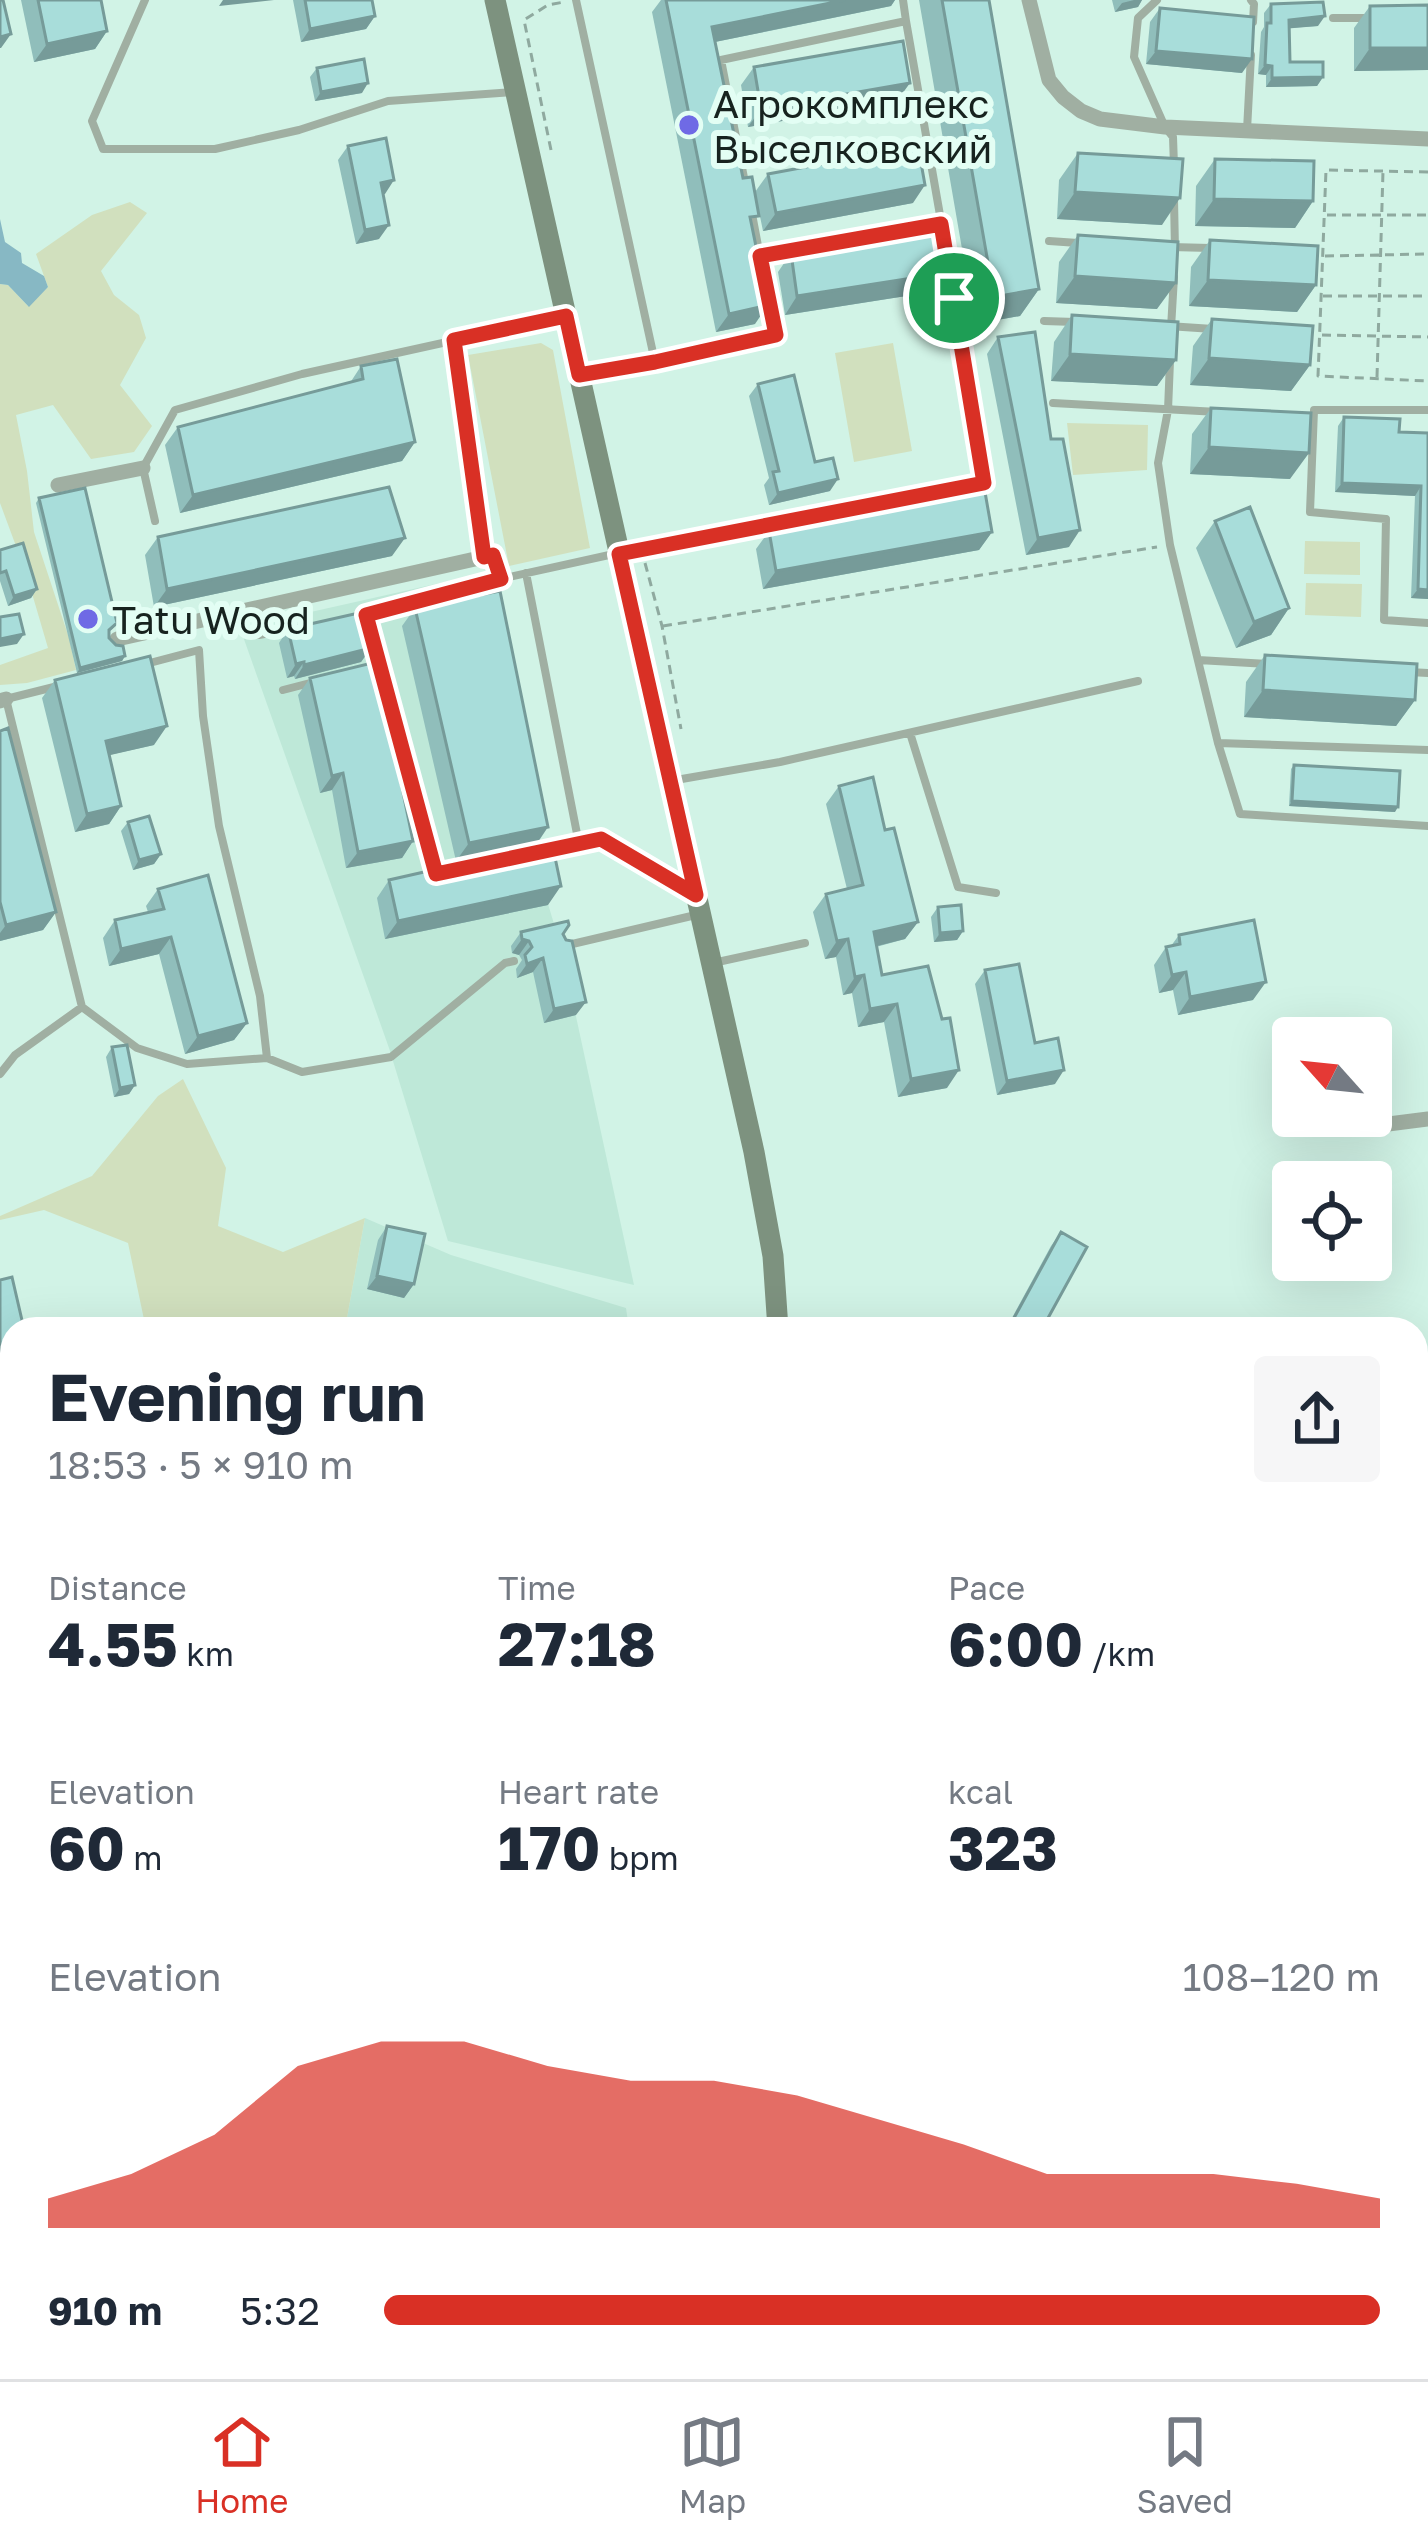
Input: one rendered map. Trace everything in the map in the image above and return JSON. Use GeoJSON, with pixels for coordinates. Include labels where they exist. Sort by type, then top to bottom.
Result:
{"type":"FeatureCollection","features":[{"type":"Feature","properties":{"kind":"street"},"geometry":{"type":"LineString","coordinates":[[495,0],[765,1214],[777,1317]]}},
{"type":"Feature","properties":{"kind":"street"},"geometry":{"type":"LineString","coordinates":[[1029,0],[1049,80],[1063,97],[1100,119],[1165,127],[1428,139]]}},
{"type":"Feature","properties":{"kind":"street"},"geometry":{"type":"LineString","coordinates":[[58,485],[143,468]]}},
{"type":"Feature","properties":{"kind":"street"},"geometry":{"type":"LineString","coordinates":[[117,639],[493,555],[501,579]]}},
{"type":"Feature","properties":{"kind":"street"},"geometry":{"type":"LineString","coordinates":[[1392,1124],[1428,1120]]}},
{"type":"Feature","properties":{"kind":"lane"},"geometry":{"type":"LineString","coordinates":[[145,0],[92,121],[103,149],[215,149],[298,130],[388,101],[516,92]]}},
{"type":"Feature","properties":{"kind":"lane"},"geometry":{"type":"LineString","coordinates":[[576,0],[655,362]]}},
{"type":"Feature","properties":{"kind":"lane"},"geometry":{"type":"LineString","coordinates":[[903,0],[945,242]]}},
{"type":"Feature","properties":{"kind":"lane"},"geometry":{"type":"LineString","coordinates":[[1157,0],[1138,18],[1134,57],[1173,137],[1175,247],[1168,410],[1158,463],[1170,545],[1240,814],[1428,826]]}},
{"type":"Feature","properties":{"kind":"lane"},"geometry":{"type":"LineString","coordinates":[[1251,0],[1253,25]]}},
{"type":"Feature","properties":{"kind":"lane"},"geometry":{"type":"LineString","coordinates":[[1333,18],[1381,18]]}},
{"type":"Feature","properties":{"kind":"lane"},"geometry":{"type":"LineString","coordinates":[[747,190],[721,60],[906,21]]}},
{"type":"Feature","properties":{"kind":"lane"},"geometry":{"type":"LineString","coordinates":[[1247,131],[1252,46]]}},
{"type":"Feature","properties":{"kind":"lane"},"geometry":{"type":"LineString","coordinates":[[579,375],[776,335],[751,212]]}},
{"type":"Feature","properties":{"kind":"lane"},"geometry":{"type":"LineString","coordinates":[[760,256],[941,224]]}},
{"type":"Feature","properties":{"kind":"lane"},"geometry":{"type":"LineString","coordinates":[[1049,242],[1091,243]]}},
{"type":"Feature","properties":{"kind":"lane"},"geometry":{"type":"LineString","coordinates":[[1154,246],[1223,249]]}},
{"type":"Feature","properties":{"kind":"lane"},"geometry":{"type":"LineString","coordinates":[[344,619],[526,573],[984,483],[948,260]]}},
{"type":"Feature","properties":{"kind":"lane"},"geometry":{"type":"LineString","coordinates":[[155,521],[143,468],[175,410],[302,374],[566,316]]}},
{"type":"Feature","properties":{"kind":"lane"},"geometry":{"type":"LineString","coordinates":[[1044,321],[1086,323]]}},
{"type":"Feature","properties":{"kind":"lane"},"geometry":{"type":"LineString","coordinates":[[1150,326],[1232,329]]}},
{"type":"Feature","properties":{"kind":"lane"},"geometry":{"type":"LineString","coordinates":[[1053,404],[1238,413]]}},
{"type":"Feature","properties":{"kind":"lane"},"geometry":{"type":"LineString","coordinates":[[1428,410],[1314,410],[1310,512],[1386,519],[1384,620],[1428,623]]}},
{"type":"Feature","properties":{"kind":"lane"},"geometry":{"type":"LineString","coordinates":[[526,573],[579,844]]}},
{"type":"Feature","properties":{"kind":"lane"},"geometry":{"type":"LineString","coordinates":[[366,615],[436,874],[456,869]]}},
{"type":"Feature","properties":{"kind":"lane"},"geometry":{"type":"LineString","coordinates":[[259,635],[302,627]]}},
{"type":"Feature","properties":{"kind":"lane"},"geometry":{"type":"LineString","coordinates":[[135,667],[199,650],[219,826],[260,996],[267,1058]]}},
{"type":"Feature","properties":{"kind":"lane"},"geometry":{"type":"LineString","coordinates":[[1198,660],[1290,665]]}},
{"type":"Feature","properties":{"kind":"lane"},"geometry":{"type":"LineString","coordinates":[[360,671],[380,666]]}},
{"type":"Feature","properties":{"kind":"lane"},"geometry":{"type":"LineString","coordinates":[[1405,672],[1428,673]]}},
{"type":"Feature","properties":{"kind":"lane"},"geometry":{"type":"LineString","coordinates":[[283,690],[321,681]]}},
{"type":"Feature","properties":{"kind":"lane"},"geometry":{"type":"LineString","coordinates":[[670,781],[780,762],[1138,681]]}},
{"type":"Feature","properties":{"kind":"lane"},"geometry":{"type":"LineString","coordinates":[[70,683],[3,700],[82,1007],[137,1048],[187,1064],[267,1058],[302,1072],[392,1058],[505,963],[514,962]]}},
{"type":"Feature","properties":{"kind":"lane"},"geometry":{"type":"LineString","coordinates":[[910,733],[958,887],[995,893]]}},
{"type":"Feature","properties":{"kind":"lane"},"geometry":{"type":"LineString","coordinates":[[1218,742],[1428,751]]}},
{"type":"Feature","properties":{"kind":"lane"},"geometry":{"type":"LineString","coordinates":[[538,853],[601,839],[698,904]]}},
{"type":"Feature","properties":{"kind":"lane"},"geometry":{"type":"LineString","coordinates":[[561,947],[698,904]]}},
{"type":"Feature","properties":{"kind":"lane"},"geometry":{"type":"LineString","coordinates":[[711,963],[806,943]]}},
{"type":"Feature","properties":{"kind":"lane"},"geometry":{"type":"LineString","coordinates":[[0,1074],[15,1055],[82,1007]]}},
{"type":"Feature","properties":{"kind":"path"},"geometry":{"type":"LineString","coordinates":[[1428,172],[1326,170],[1318,376],[1428,381]]}},
{"type":"Feature","properties":{"kind":"path"},"geometry":{"type":"LineString","coordinates":[[1377,379],[1383,171]]}},
{"type":"Feature","properties":{"kind":"path"},"geometry":{"type":"LineString","coordinates":[[1325,214],[1428,215]]}},
{"type":"Feature","properties":{"kind":"path"},"geometry":{"type":"LineString","coordinates":[[1323,256],[1428,254]]}},
{"type":"Feature","properties":{"kind":"path"},"geometry":{"type":"LineString","coordinates":[[1322,296],[1428,296]]}},
{"type":"Feature","properties":{"kind":"path"},"geometry":{"type":"LineString","coordinates":[[1320,335],[1428,337]]}},
{"type":"Feature","properties":{"kind":"path"},"geometry":{"type":"LineString","coordinates":[[454,340],[484,557]]}},
{"type":"Feature","properties":{"kind":"path"},"geometry":{"type":"LineString","coordinates":[[662,626],[1170,545]]}},
{"type":"Feature","properties":{"kind":"shaded area"},"geometry":{"type":"Polygon","coordinates":[[[130,202],[147,213],[101,271],[114,295],[139,315],[146,338],[120,385],[152,426],[134,452],[91,459],[53,405],[16,415],[34,532],[76,670],[0,685],[0,665],[48,648],[0,503],[0,284],[8,285],[28,306],[48,287],[36,254],[92,215],[130,202]]]}},
{"type":"Feature","properties":{"kind":"shaded area"},"geometry":{"type":"Polygon","coordinates":[[[541,343],[553,350],[590,548],[509,566],[468,355],[541,343]]]}},
{"type":"Feature","properties":{"kind":"shaded area"},"geometry":{"type":"Polygon","coordinates":[[[893,343],[912,451],[854,462],[835,353],[893,343]]]}},
{"type":"Feature","properties":{"kind":"shaded area"},"geometry":{"type":"Polygon","coordinates":[[[1067,423],[1148,425],[1147,470],[1073,475],[1067,423]]]}},
{"type":"Feature","properties":{"kind":"shaded area"},"geometry":{"type":"Polygon","coordinates":[[[1305,541],[1360,542],[1360,575],[1304,574],[1305,541]]]}},
{"type":"Feature","properties":{"kind":"shaded area"},"geometry":{"type":"Polygon","coordinates":[[[480,574],[634,1285],[448,1241],[389,1048],[240,628],[480,574]]]}},
{"type":"Feature","properties":{"kind":"shaded area"},"geometry":{"type":"Polygon","coordinates":[[[1306,583],[1362,584],[1361,617],[1305,615],[1306,583]]]}},
{"type":"Feature","properties":{"kind":"shaded area"},"geometry":{"type":"Polygon","coordinates":[[[183,1079],[226,1168],[218,1226],[283,1252],[365,1218],[347,1317],[143,1317],[128,1243],[44,1210],[0,1220],[0,1216],[92,1176],[158,1096],[183,1079]]]}},
{"type":"Feature","properties":{"kind":"shaded area"},"geometry":{"type":"Polygon","coordinates":[[[365,1218],[451,1255],[626,1308],[627,1317],[347,1317],[365,1218]]]}},
{"type":"Feature","properties":{"kind":"water"},"geometry":{"type":"Polygon","coordinates":[[[0,219],[5,242],[21,253],[22,263],[44,276],[48,287],[29,307],[8,285],[0,284],[0,219]]]}},
{"type":"Feature","properties":{"kind":"building"},"geometry":{"type":"Polygon","coordinates":[[[0,0],[11,34],[0,37],[0,0]]]}},
{"type":"Feature","properties":{"kind":"building"},"geometry":{"type":"Polygon","coordinates":[[[38,0],[101,0],[107,31],[47,44],[38,0]]]}},
{"type":"Feature","properties":{"kind":"building"},"geometry":{"type":"Polygon","coordinates":[[[305,0],[372,0],[375,16],[310,29],[305,0]]]}},
{"type":"Feature","properties":{"kind":"building"},"geometry":{"type":"Polygon","coordinates":[[[666,0],[845,0],[712,27],[743,178],[752,177],[759,216],[750,217],[768,305],[729,314],[666,0]]]}},
{"type":"Feature","properties":{"kind":"building"},"geometry":{"type":"Polygon","coordinates":[[[942,0],[989,0],[1039,289],[994,297],[942,0]]]}},
{"type":"Feature","properties":{"kind":"building"},"geometry":{"type":"Polygon","coordinates":[[[1323,2],[1325,16],[1289,20],[1290,62],[1323,62],[1323,77],[1272,78],[1272,66],[1265,65],[1271,4],[1323,2]]]}},
{"type":"Feature","properties":{"kind":"building"},"geometry":{"type":"Polygon","coordinates":[[[1428,5],[1428,48],[1370,48],[1370,6],[1428,5]]]}},
{"type":"Feature","properties":{"kind":"building"},"geometry":{"type":"Polygon","coordinates":[[[1160,8],[1254,17],[1252,59],[1156,51],[1160,8]]]}},
{"type":"Feature","properties":{"kind":"building"},"geometry":{"type":"Polygon","coordinates":[[[903,41],[910,83],[761,109],[754,67],[903,41]]]}},
{"type":"Feature","properties":{"kind":"building"},"geometry":{"type":"Polygon","coordinates":[[[364,59],[368,83],[321,92],[317,68],[364,59]]]}},
{"type":"Feature","properties":{"kind":"building"},"geometry":{"type":"Polygon","coordinates":[[[386,138],[394,180],[381,183],[389,225],[365,230],[348,146],[386,138]]]}},
{"type":"Feature","properties":{"kind":"building"},"geometry":{"type":"Polygon","coordinates":[[[918,146],[925,185],[776,213],[768,174],[918,146]]]}},
{"type":"Feature","properties":{"kind":"building"},"geometry":{"type":"Polygon","coordinates":[[[1078,153],[1183,159],[1180,198],[1075,192],[1078,153]]]}},
{"type":"Feature","properties":{"kind":"building"},"geometry":{"type":"Polygon","coordinates":[[[1215,159],[1314,161],[1313,201],[1214,199],[1215,159]]]}},
{"type":"Feature","properties":{"kind":"building"},"geometry":{"type":"Polygon","coordinates":[[[944,229],[951,272],[797,296],[791,253],[944,229]]]}},
{"type":"Feature","properties":{"kind":"building"},"geometry":{"type":"Polygon","coordinates":[[[1078,235],[1178,242],[1176,283],[1075,276],[1078,235]]]}},
{"type":"Feature","properties":{"kind":"building"},"geometry":{"type":"Polygon","coordinates":[[[1210,240],[1318,246],[1316,285],[1208,280],[1210,240]]]}},
{"type":"Feature","properties":{"kind":"building"},"geometry":{"type":"Polygon","coordinates":[[[1072,315],[1178,322],[1176,360],[1070,354],[1072,315]]]}},
{"type":"Feature","properties":{"kind":"building"},"geometry":{"type":"Polygon","coordinates":[[[1212,319],[1313,326],[1310,365],[1209,358],[1212,319]]]}},
{"type":"Feature","properties":{"kind":"building"},"geometry":{"type":"Polygon","coordinates":[[[1035,332],[1051,439],[1063,439],[1080,530],[1038,538],[998,337],[1035,332]]]}},
{"type":"Feature","properties":{"kind":"building"},"geometry":{"type":"Polygon","coordinates":[[[397,359],[415,442],[193,495],[178,427],[363,379],[361,366],[397,359]]]}},
{"type":"Feature","properties":{"kind":"building"},"geometry":{"type":"Polygon","coordinates":[[[794,375],[815,462],[833,458],[838,479],[778,493],[773,472],[779,471],[758,384],[794,375]]]}},
{"type":"Feature","properties":{"kind":"building"},"geometry":{"type":"Polygon","coordinates":[[[1211,408],[1311,413],[1309,453],[1209,447],[1211,408]]]}},
{"type":"Feature","properties":{"kind":"building"},"geometry":{"type":"Polygon","coordinates":[[[1344,417],[1400,419],[1399,432],[1428,433],[1428,590],[1418,589],[1421,486],[1342,483],[1344,417]]]}},
{"type":"Feature","properties":{"kind":"building"},"geometry":{"type":"Polygon","coordinates":[[[389,487],[405,538],[167,589],[158,537],[389,487]]]}},
{"type":"Feature","properties":{"kind":"building"},"geometry":{"type":"Polygon","coordinates":[[[85,488],[117,623],[109,630],[109,638],[123,646],[125,656],[80,668],[39,498],[85,488]]]}},
{"type":"Feature","properties":{"kind":"building"},"geometry":{"type":"Polygon","coordinates":[[[985,492],[992,532],[776,571],[769,531],[985,492]]]}},
{"type":"Feature","properties":{"kind":"building"},"geometry":{"type":"Polygon","coordinates":[[[1250,507],[1289,608],[1254,622],[1215,521],[1250,507]]]}},
{"type":"Feature","properties":{"kind":"building"},"geometry":{"type":"Polygon","coordinates":[[[23,543],[37,589],[14,596],[6,571],[0,573],[0,550],[23,543]]]}},
{"type":"Feature","properties":{"kind":"building"},"geometry":{"type":"Polygon","coordinates":[[[500,591],[548,827],[469,843],[415,608],[500,591]]]}},
{"type":"Feature","properties":{"kind":"building"},"geometry":{"type":"Polygon","coordinates":[[[363,612],[371,648],[296,664],[288,629],[363,612]]]}},
{"type":"Feature","properties":{"kind":"building"},"geometry":{"type":"Polygon","coordinates":[[[19,614],[24,634],[0,639],[0,617],[19,614]]]}},
{"type":"Feature","properties":{"kind":"building"},"geometry":{"type":"Polygon","coordinates":[[[1265,655],[1417,664],[1415,700],[1263,690],[1265,655]]]}},
{"type":"Feature","properties":{"kind":"building"},"geometry":{"type":"Polygon","coordinates":[[[150,656],[167,726],[106,741],[121,806],[87,814],[55,680],[150,656]]]}},
{"type":"Feature","properties":{"kind":"building"},"geometry":{"type":"Polygon","coordinates":[[[376,662],[413,841],[358,852],[343,773],[332,776],[310,678],[376,662]]]}},
{"type":"Feature","properties":{"kind":"building"},"geometry":{"type":"Polygon","coordinates":[[[8,728],[56,912],[6,925],[0,902],[0,731],[8,728]]]}},
{"type":"Feature","properties":{"kind":"building"},"geometry":{"type":"Polygon","coordinates":[[[1294,765],[1400,771],[1398,807],[1292,801],[1294,765]]]}},
{"type":"Feature","properties":{"kind":"building"},"geometry":{"type":"Polygon","coordinates":[[[873,777],[885,830],[894,828],[918,922],[874,932],[882,975],[928,966],[942,1019],[950,1018],[959,1070],[911,1079],[897,1004],[870,1009],[864,975],[855,977],[848,939],[837,941],[826,894],[863,885],[839,786],[873,777]]]}},
{"type":"Feature","properties":{"kind":"building"},"geometry":{"type":"Polygon","coordinates":[[[149,816],[161,854],[139,860],[128,822],[149,816]]]}},
{"type":"Feature","properties":{"kind":"building"},"geometry":{"type":"Polygon","coordinates":[[[552,843],[561,886],[398,921],[389,880],[552,843]]]}},
{"type":"Feature","properties":{"kind":"building"},"geometry":{"type":"Polygon","coordinates":[[[208,875],[247,1023],[198,1036],[171,937],[121,949],[115,920],[164,909],[158,889],[208,875]]]}},
{"type":"Feature","properties":{"kind":"building"},"geometry":{"type":"Polygon","coordinates":[[[961,905],[963,931],[940,933],[938,907],[961,905]]]}},
{"type":"Feature","properties":{"kind":"building"},"geometry":{"type":"Polygon","coordinates":[[[1254,920],[1266,982],[1190,997],[1186,972],[1172,975],[1166,947],[1180,944],[1179,935],[1254,920]]]}},
{"type":"Feature","properties":{"kind":"building"},"geometry":{"type":"Polygon","coordinates":[[[568,921],[563,934],[572,941],[586,1002],[554,1009],[543,958],[527,964],[525,955],[532,947],[521,932],[568,921]]]}},
{"type":"Feature","properties":{"kind":"building"},"geometry":{"type":"Polygon","coordinates":[[[1019,964],[1035,1043],[1058,1038],[1064,1070],[1007,1081],[985,970],[1019,964]]]}},
{"type":"Feature","properties":{"kind":"building"},"geometry":{"type":"Polygon","coordinates":[[[127,1045],[135,1085],[120,1088],[112,1047],[127,1045]]]}},
{"type":"Feature","properties":{"kind":"building"},"geometry":{"type":"Polygon","coordinates":[[[387,1226],[425,1234],[414,1284],[377,1276],[387,1226]]]}},
{"type":"Feature","properties":{"kind":"building"},"geometry":{"type":"Polygon","coordinates":[[[1061,1232],[1087,1247],[1049,1317],[1015,1317],[1061,1232]]]}},
{"type":"Feature","properties":{"kind":"building"},"geometry":{"type":"Polygon","coordinates":[[[12,1277],[21,1317],[0,1317],[0,1280],[12,1277]]]}},
{"type":"Feature","properties":{"kind":"place","name":"Агрокомплекс Выселковский"},"geometry":{"type":"Point","coordinates":[689,125]}},
{"type":"Feature","properties":{"kind":"place","name":"Tatu Wood"},"geometry":{"type":"Point","coordinates":[88,619]}},
{"type":"Feature","properties":{"kind":"route"},"geometry":{"type":"LineString","coordinates":[[941,224],[954,298],[984,483],[619,554],[696,895],[601,839],[436,874],[366,615],[501,579],[493,555],[484,557],[454,340],[566,316],[579,375],[776,335],[760,256],[941,224]]}}]}
